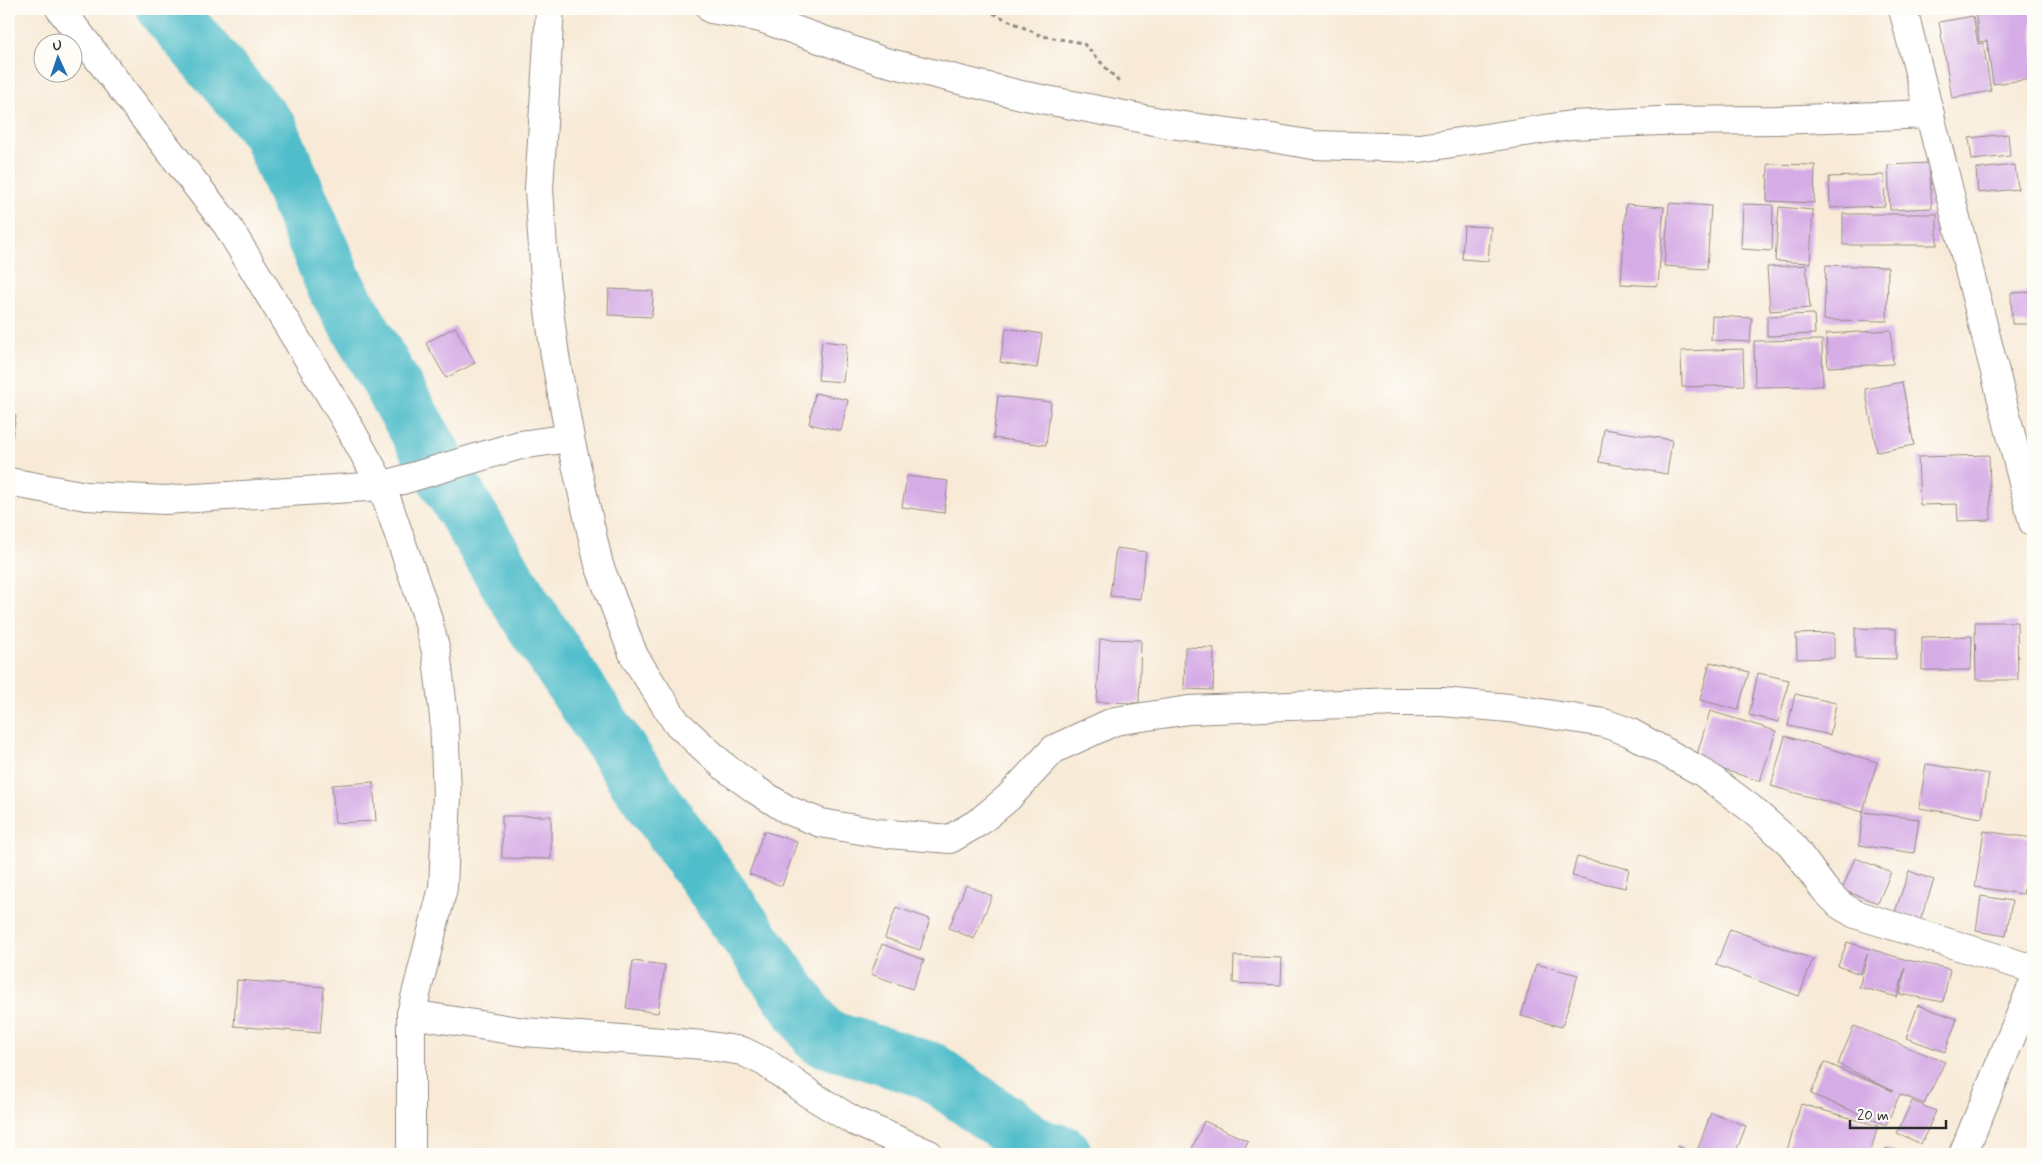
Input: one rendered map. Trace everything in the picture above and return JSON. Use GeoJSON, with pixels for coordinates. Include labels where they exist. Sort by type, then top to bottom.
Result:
{"type":"FeatureCollection","features":[{"type":"Feature","properties":{"kind":"street"},"geometry":{"type":"LineString","coordinates":[[60,9],[227,225],[343,416],[382,486],[426,612],[436,651],[444,717],[447,796],[443,888],[411,1014],[411,1154]]}},
{"type":"Feature","properties":{"kind":"street"},"geometry":{"type":"LineString","coordinates":[[550,9],[539,189],[545,279],[555,356],[570,438],[599,565],[634,656],[676,722],[726,768],[788,810],[821,823],[877,833],[950,839],[979,822],[1008,798],[1054,748],[1115,721],[1189,710],[1396,702],[1443,702],[1509,708],[1604,723],[1629,732],[1702,772],[1749,807],[1791,844],[1825,890],[1840,905],[1855,914],[2033,969]]}},
{"type":"Feature","properties":{"kind":"street"},"geometry":{"type":"LineString","coordinates":[[711,9],[761,18],[882,61],[1021,95],[1170,124],[1272,138],[1313,146],[1420,148],[1571,125],[1930,114]]}},
{"type":"Feature","properties":{"kind":"street"},"geometry":{"type":"LineString","coordinates":[[1903,9],[2033,522]]}},
{"type":"Feature","properties":{"kind":"street"},"geometry":{"type":"LineString","coordinates":[[9,482],[86,496],[166,500],[382,486],[520,445],[570,438]]}},
{"type":"Feature","properties":{"kind":"street"},"geometry":{"type":"LineString","coordinates":[[1963,1154],[2033,984]]}},
{"type":"Feature","properties":{"kind":"street"},"geometry":{"type":"LineString","coordinates":[[411,1014],[524,1032],[704,1044],[742,1050],[765,1062],[811,1095],[854,1121],[929,1154]]}},
{"type":"Feature","properties":{"kind":"path"},"geometry":{"type":"LineString","coordinates":[[986,10],[1042,36],[1083,43],[1121,86]]}},
{"type":"Feature","properties":{"kind":"building"},"geometry":{"type":"Polygon","coordinates":[[[1975,9],[2031,9],[2033,79],[1993,84],[1987,41],[1979,42],[1975,9]]]}},
{"type":"Feature","properties":{"kind":"building"},"geometry":{"type":"Polygon","coordinates":[[[1973,16],[1978,44],[1983,43],[1991,91],[1952,98],[1939,22],[1973,16]]]}},
{"type":"Feature","properties":{"kind":"building"},"geometry":{"type":"Polygon","coordinates":[[[2008,134],[2010,156],[1972,160],[1969,138],[2008,134]]]}},
{"type":"Feature","properties":{"kind":"building"},"geometry":{"type":"Polygon","coordinates":[[[1929,163],[1932,208],[1890,210],[1888,165],[1929,163]]]}},
{"type":"Feature","properties":{"kind":"building"},"geometry":{"type":"Polygon","coordinates":[[[1768,164],[1815,165],[1814,203],[1767,201],[1768,164]]]}},
{"type":"Feature","properties":{"kind":"building"},"geometry":{"type":"Polygon","coordinates":[[[2015,165],[2018,189],[1978,193],[1976,169],[2015,165]]]}},
{"type":"Feature","properties":{"kind":"building"},"geometry":{"type":"Polygon","coordinates":[[[1884,175],[1885,206],[1830,208],[1829,177],[1884,175]]]}},
{"type":"Feature","properties":{"kind":"building"},"geometry":{"type":"Polygon","coordinates":[[[1669,203],[1711,206],[1707,269],[1664,266],[1669,203]]]}},
{"type":"Feature","properties":{"kind":"building"},"geometry":{"type":"Polygon","coordinates":[[[1626,204],[1664,207],[1658,286],[1621,284],[1626,204]]]}},
{"type":"Feature","properties":{"kind":"building"},"geometry":{"type":"Polygon","coordinates":[[[1743,204],[1773,205],[1772,251],[1741,249],[1743,204]]]}},
{"type":"Feature","properties":{"kind":"building"},"geometry":{"type":"Polygon","coordinates":[[[1779,207],[1813,210],[1810,263],[1775,261],[1779,207]]]}},
{"type":"Feature","properties":{"kind":"building"},"geometry":{"type":"Polygon","coordinates":[[[1843,214],[1937,214],[1937,245],[1843,245],[1843,214]]]}},
{"type":"Feature","properties":{"kind":"building"},"geometry":{"type":"Polygon","coordinates":[[[1464,226],[1491,227],[1488,261],[1462,259],[1464,226]]]}},
{"type":"Feature","properties":{"kind":"building"},"geometry":{"type":"Polygon","coordinates":[[[1806,265],[1810,308],[1770,311],[1767,267],[1806,265]]]}},
{"type":"Feature","properties":{"kind":"building"},"geometry":{"type":"Polygon","coordinates":[[[1826,265],[1888,267],[1887,321],[1824,320],[1826,265]]]}},
{"type":"Feature","properties":{"kind":"building"},"geometry":{"type":"Polygon","coordinates":[[[609,289],[653,291],[652,317],[608,315],[609,289]]]}},
{"type":"Feature","properties":{"kind":"building"},"geometry":{"type":"Polygon","coordinates":[[[2033,292],[2033,324],[2012,324],[2011,293],[2033,292]]]}},
{"type":"Feature","properties":{"kind":"building"},"geometry":{"type":"Polygon","coordinates":[[[1814,314],[1815,334],[1767,336],[1767,316],[1814,314]]]}},
{"type":"Feature","properties":{"kind":"building"},"geometry":{"type":"Polygon","coordinates":[[[1712,316],[1752,318],[1750,342],[1711,340],[1712,316]]]}},
{"type":"Feature","properties":{"kind":"building"},"geometry":{"type":"Polygon","coordinates":[[[455,327],[475,363],[446,378],[426,343],[455,327]]]}},
{"type":"Feature","properties":{"kind":"building"},"geometry":{"type":"Polygon","coordinates":[[[1006,328],[1042,334],[1037,368],[1000,362],[1006,328]]]}},
{"type":"Feature","properties":{"kind":"building"},"geometry":{"type":"Polygon","coordinates":[[[1891,330],[1893,364],[1828,367],[1826,334],[1891,330]]]}},
{"type":"Feature","properties":{"kind":"building"},"geometry":{"type":"Polygon","coordinates":[[[1822,340],[1823,386],[1755,387],[1754,341],[1822,340]]]}},
{"type":"Feature","properties":{"kind":"building"},"geometry":{"type":"Polygon","coordinates":[[[822,341],[847,344],[843,382],[818,380],[822,341]]]}},
{"type":"Feature","properties":{"kind":"building"},"geometry":{"type":"Polygon","coordinates":[[[1743,349],[1744,385],[1682,387],[1681,351],[1743,349]]]}},
{"type":"Feature","properties":{"kind":"building"},"geometry":{"type":"Polygon","coordinates":[[[1902,382],[1914,445],[1877,452],[1865,389],[1902,382]]]}},
{"type":"Feature","properties":{"kind":"building"},"geometry":{"type":"Polygon","coordinates":[[[815,393],[848,400],[841,431],[809,424],[815,393]]]}},
{"type":"Feature","properties":{"kind":"building"},"geometry":{"type":"Polygon","coordinates":[[[998,396],[1051,402],[1046,445],[993,438],[998,396]]]}},
{"type":"Feature","properties":{"kind":"building"},"geometry":{"type":"Polygon","coordinates":[[[9,415],[16,416],[10,449],[9,449],[9,415]]]}},
{"type":"Feature","properties":{"kind":"building"},"geometry":{"type":"Polygon","coordinates":[[[1604,429],[1672,440],[1667,474],[1599,462],[1604,429]]]}},
{"type":"Feature","properties":{"kind":"building"},"geometry":{"type":"Polygon","coordinates":[[[1989,455],[1991,520],[1958,521],[1957,504],[1920,505],[1918,457],[1989,455]]]}},
{"type":"Feature","properties":{"kind":"building"},"geometry":{"type":"Polygon","coordinates":[[[907,476],[948,481],[944,513],[902,507],[907,476]]]}},
{"type":"Feature","properties":{"kind":"building"},"geometry":{"type":"Polygon","coordinates":[[[1116,548],[1146,552],[1140,599],[1110,596],[1116,548]]]}},
{"type":"Feature","properties":{"kind":"building"},"geometry":{"type":"Polygon","coordinates":[[[1975,622],[2017,622],[2018,680],[1976,680],[1975,622]]]}},
{"type":"Feature","properties":{"kind":"building"},"geometry":{"type":"Polygon","coordinates":[[[1855,628],[1896,629],[1896,659],[1855,658],[1855,628]]]}},
{"type":"Feature","properties":{"kind":"building"},"geometry":{"type":"Polygon","coordinates":[[[1834,633],[1834,658],[1797,659],[1796,634],[1834,633]]]}},
{"type":"Feature","properties":{"kind":"building"},"geometry":{"type":"Polygon","coordinates":[[[1972,636],[1971,670],[1922,670],[1922,637],[1972,636]]]}},
{"type":"Feature","properties":{"kind":"building"},"geometry":{"type":"Polygon","coordinates":[[[1100,639],[1141,640],[1139,703],[1097,702],[1100,639]]]}},
{"type":"Feature","properties":{"kind":"building"},"geometry":{"type":"Polygon","coordinates":[[[1185,647],[1214,648],[1213,690],[1184,689],[1185,647]]]}},
{"type":"Feature","properties":{"kind":"building"},"geometry":{"type":"Polygon","coordinates":[[[1710,662],[1749,672],[1738,710],[1700,700],[1710,662]]]}},
{"type":"Feature","properties":{"kind":"building"},"geometry":{"type":"Polygon","coordinates":[[[1758,673],[1789,680],[1779,722],[1749,715],[1758,673]]]}},
{"type":"Feature","properties":{"kind":"building"},"geometry":{"type":"Polygon","coordinates":[[[1795,694],[1836,703],[1830,735],[1788,726],[1795,694]]]}},
{"type":"Feature","properties":{"kind":"building"},"geometry":{"type":"Polygon","coordinates":[[[1710,711],[1776,731],[1760,781],[1695,761],[1710,711]]]}},
{"type":"Feature","properties":{"kind":"building"},"geometry":{"type":"Polygon","coordinates":[[[1785,736],[1877,762],[1863,812],[1771,786],[1785,736]]]}},
{"type":"Feature","properties":{"kind":"building"},"geometry":{"type":"Polygon","coordinates":[[[1926,764],[1989,774],[1982,818],[1919,808],[1926,764]]]}},
{"type":"Feature","properties":{"kind":"building"},"geometry":{"type":"Polygon","coordinates":[[[373,782],[376,821],[335,823],[332,785],[373,782]]]}},
{"type":"Feature","properties":{"kind":"building"},"geometry":{"type":"Polygon","coordinates":[[[1863,812],[1919,819],[1914,853],[1859,845],[1863,812]]]}},
{"type":"Feature","properties":{"kind":"building"},"geometry":{"type":"Polygon","coordinates":[[[502,816],[551,816],[551,859],[502,858],[502,816]]]}},
{"type":"Feature","properties":{"kind":"building"},"geometry":{"type":"Polygon","coordinates":[[[764,831],[797,842],[782,886],[749,874],[764,831]]]}},
{"type":"Feature","properties":{"kind":"building"},"geometry":{"type":"Polygon","coordinates":[[[1984,831],[2032,838],[2023,894],[1975,887],[1984,831]]]}},
{"type":"Feature","properties":{"kind":"building"},"geometry":{"type":"Polygon","coordinates":[[[1577,857],[1629,869],[1625,888],[1572,876],[1577,857]]]}},
{"type":"Feature","properties":{"kind":"building"},"geometry":{"type":"Polygon","coordinates":[[[1855,858],[1891,872],[1878,903],[1842,890],[1855,858]]]}},
{"type":"Feature","properties":{"kind":"building"},"geometry":{"type":"Polygon","coordinates":[[[1909,871],[1934,880],[1920,921],[1895,912],[1909,871]]]}},
{"type":"Feature","properties":{"kind":"building"},"geometry":{"type":"Polygon","coordinates":[[[966,885],[992,896],[974,939],[949,928],[966,885]]]}},
{"type":"Feature","properties":{"kind":"building"},"geometry":{"type":"Polygon","coordinates":[[[1981,896],[2012,901],[2006,936],[1976,931],[1981,896]]]}},
{"type":"Feature","properties":{"kind":"building"},"geometry":{"type":"Polygon","coordinates":[[[896,907],[930,919],[920,950],[885,938],[896,907]]]}},
{"type":"Feature","properties":{"kind":"building"},"geometry":{"type":"Polygon","coordinates":[[[1730,929],[1813,959],[1799,996],[1716,965],[1730,929]]]}},
{"type":"Feature","properties":{"kind":"building"},"geometry":{"type":"Polygon","coordinates":[[[1847,942],[1907,960],[1950,969],[1943,1002],[1900,994],[1905,968],[1897,997],[1859,987],[1868,953],[1860,974],[1838,966],[1847,942]]]}},
{"type":"Feature","properties":{"kind":"building"},"geometry":{"type":"Polygon","coordinates":[[[882,944],[924,960],[912,989],[871,974],[882,944]]]}},
{"type":"Feature","properties":{"kind":"building"},"geometry":{"type":"Polygon","coordinates":[[[1234,956],[1282,958],[1281,985],[1233,983],[1234,956]]]}},
{"type":"Feature","properties":{"kind":"building"},"geometry":{"type":"Polygon","coordinates":[[[633,961],[665,965],[658,1013],[626,1008],[633,961]]]}},
{"type":"Feature","properties":{"kind":"building"},"geometry":{"type":"Polygon","coordinates":[[[1536,964],[1578,975],[1562,1027],[1521,1016],[1536,964]]]}},
{"type":"Feature","properties":{"kind":"building"},"geometry":{"type":"Polygon","coordinates":[[[237,980],[324,987],[320,1033],[234,1026],[237,980]]]}},
{"type":"Feature","properties":{"kind":"building"},"geometry":{"type":"Polygon","coordinates":[[[1918,1005],[1957,1019],[1945,1052],[1906,1038],[1918,1005]]]}},
{"type":"Feature","properties":{"kind":"building"},"geometry":{"type":"Polygon","coordinates":[[[1854,1026],[1945,1062],[1924,1104],[1900,1094],[1886,1125],[1811,1094],[1824,1062],[1893,1091],[1838,1064],[1854,1026]]]}},
{"type":"Feature","properties":{"kind":"building"},"geometry":{"type":"Polygon","coordinates":[[[1912,1101],[1936,1111],[1921,1144],[1897,1133],[1912,1101]]]}},
{"type":"Feature","properties":{"kind":"building"},"geometry":{"type":"Polygon","coordinates":[[[1801,1104],[1878,1126],[1870,1154],[1786,1154],[1801,1104]]]}},
{"type":"Feature","properties":{"kind":"building"},"geometry":{"type":"Polygon","coordinates":[[[1711,1113],[1746,1126],[1735,1154],[1715,1154],[1698,1148],[1711,1113]]]}},
{"type":"Feature","properties":{"kind":"building"},"geometry":{"type":"Polygon","coordinates":[[[1204,1121],[1248,1141],[1242,1154],[1204,1154],[1192,1149],[1204,1121]]]}},
{"type":"Feature","properties":{"kind":"building"},"geometry":{"type":"Polygon","coordinates":[[[1678,1146],[1696,1154],[1675,1154],[1678,1146]]]}},
{"type":"Feature","properties":{"kind":"building"},"geometry":{"type":"Polygon","coordinates":[[[1886,1148],[1901,1154],[1883,1154],[1886,1148]]]}},
{"type":"Feature","properties":{"kind":"waterway"},"geometry":{"type":"LineString","coordinates":[[166,9],[270,131],[335,285],[440,468],[524,608],[635,776],[821,1037],[931,1071],[1039,1148],[1063,1154]]}}]}
